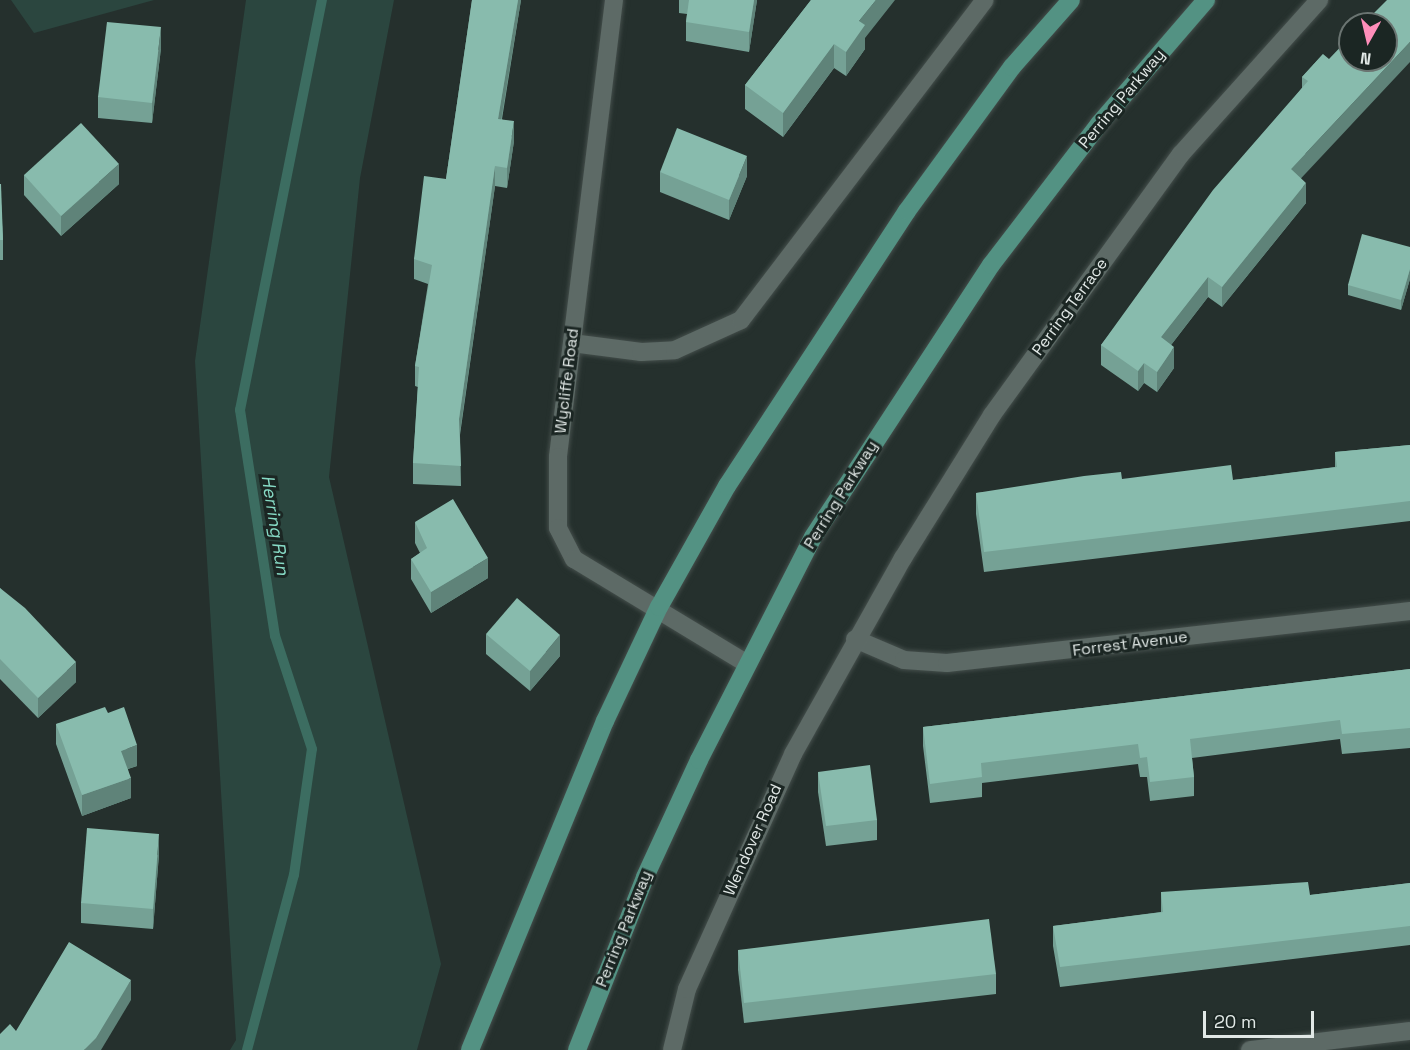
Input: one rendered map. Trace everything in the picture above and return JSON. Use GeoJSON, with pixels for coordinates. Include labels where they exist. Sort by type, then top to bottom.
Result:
{"type":"FeatureCollection","features":[{"type":"Feature","properties":{"kind":"main road"},"geometry":{"type":"LineString","coordinates":[[470,1050],[557,829],[659,607],[802,366],[1012,67],[1071,0]]}},
{"type":"Feature","properties":{"kind":"main road","name":"Perring Parkway"},"geometry":{"type":"LineString","coordinates":[[577,1050],[645,877],[746,663],[813,537],[991,265],[1099,124],[1206,0]]}},
{"type":"Feature","properties":{"kind":"street","name":"Wycliffe Road"},"geometry":{"type":"LineString","coordinates":[[614,0],[558,457],[558,528],[574,559],[659,607],[746,663]]}},
{"type":"Feature","properties":{"kind":"street"},"geometry":{"type":"LineString","coordinates":[[572,343],[641,352],[675,350],[741,320],[985,0]]}},
{"type":"Feature","properties":{"kind":"street","name":"Perring Terrace"},"geometry":{"type":"LineString","coordinates":[[855,639],[1027,366],[1181,154],[1319,0]]}},
{"type":"Feature","properties":{"kind":"street","name":"Forrest Avenue"},"geometry":{"type":"LineString","coordinates":[[855,639],[904,660],[947,663],[1410,611]]}},
{"type":"Feature","properties":{"kind":"street","name":"Wendover Road"},"geometry":{"type":"LineString","coordinates":[[672,1050],[687,989],[752,844],[855,639]]}},
{"type":"Feature","properties":{"kind":"street"},"geometry":{"type":"LineString","coordinates":[[1250,1050],[1410,1031]]}},
{"type":"Feature","properties":{"kind":"green space"},"geometry":{"type":"Polygon","coordinates":[[[11,0],[154,0],[34,33],[11,0]]]}},
{"type":"Feature","properties":{"kind":"green space"},"geometry":{"type":"Polygon","coordinates":[[[246,0],[394,0],[360,178],[329,477],[441,964],[417,1050],[230,1050],[236,1040],[195,361],[246,0]]]}},
{"type":"Feature","properties":{"kind":"building"},"geometry":{"type":"Polygon","coordinates":[[[472,0],[518,0],[498,119],[514,121],[507,168],[495,166],[459,419],[461,466],[413,463],[419,367],[415,366],[432,265],[414,259],[424,176],[446,179],[472,0]]]}},
{"type":"Feature","properties":{"kind":"building"},"geometry":{"type":"Polygon","coordinates":[[[689,0],[754,0],[749,32],[686,22],[689,0]]]}},
{"type":"Feature","properties":{"kind":"building"},"geometry":{"type":"Polygon","coordinates":[[[811,0],[876,0],[859,21],[865,25],[846,52],[834,44],[783,113],[745,85],[811,0]]]}},
{"type":"Feature","properties":{"kind":"building"},"geometry":{"type":"Polygon","coordinates":[[[1387,0],[1410,0],[1410,42],[1398,55],[1398,12],[1375,12],[1387,0]]]}},
{"type":"Feature","properties":{"kind":"building"},"geometry":{"type":"Polygon","coordinates":[[[107,22],[161,27],[152,103],[98,97],[107,22]]]}},
{"type":"Feature","properties":{"kind":"building"},"geometry":{"type":"Polygon","coordinates":[[[1338,50],[1338,72],[1382,72],[1291,169],[1306,183],[1222,287],[1208,277],[1161,337],[1174,347],[1157,372],[1144,363],[1138,371],[1101,345],[1213,190],[1308,81],[1302,77],[1323,54],[1329,59],[1338,50]]]}},
{"type":"Feature","properties":{"kind":"building"},"geometry":{"type":"Polygon","coordinates":[[[81,123],[119,164],[61,216],[24,175],[81,123]]]}},
{"type":"Feature","properties":{"kind":"building"},"geometry":{"type":"Polygon","coordinates":[[[677,128],[747,156],[729,200],[660,172],[677,128]]]}},
{"type":"Feature","properties":{"kind":"building"},"geometry":{"type":"Polygon","coordinates":[[[1,184],[3,240],[0,240],[1,184]]]}},
{"type":"Feature","properties":{"kind":"building"},"geometry":{"type":"Polygon","coordinates":[[[1362,234],[1410,247],[1410,269],[1401,300],[1348,285],[1362,234]]]}},
{"type":"Feature","properties":{"kind":"building"},"geometry":{"type":"Polygon","coordinates":[[[1410,445],[1410,501],[984,552],[976,493],[1084,476],[1121,472],[1122,479],[1231,465],[1233,480],[1337,467],[1335,452],[1410,445]]]}},
{"type":"Feature","properties":{"kind":"building"},"geometry":{"type":"Polygon","coordinates":[[[453,499],[488,558],[431,592],[411,559],[427,548],[415,522],[453,499]]]}},
{"type":"Feature","properties":{"kind":"building"},"geometry":{"type":"Polygon","coordinates":[[[0,588],[25,608],[76,662],[38,698],[0,659],[0,588]]]}},
{"type":"Feature","properties":{"kind":"building"},"geometry":{"type":"Polygon","coordinates":[[[517,598],[560,635],[530,671],[486,634],[517,598]]]}},
{"type":"Feature","properties":{"kind":"building"},"geometry":{"type":"Polygon","coordinates":[[[1410,669],[1410,728],[1342,734],[1340,720],[1190,739],[1194,777],[1150,782],[1147,757],[1140,758],[1138,744],[981,763],[982,777],[930,784],[923,727],[1410,669]]]}},
{"type":"Feature","properties":{"kind":"building"},"geometry":{"type":"Polygon","coordinates":[[[105,707],[108,713],[124,707],[137,745],[121,751],[131,778],[82,795],[56,724],[105,707]]]}},
{"type":"Feature","properties":{"kind":"building"},"geometry":{"type":"Polygon","coordinates":[[[870,765],[877,820],[826,826],[818,772],[870,765]]]}},
{"type":"Feature","properties":{"kind":"building"},"geometry":{"type":"Polygon","coordinates":[[[87,828],[159,834],[153,909],[81,903],[87,828]]]}},
{"type":"Feature","properties":{"kind":"building"},"geometry":{"type":"Polygon","coordinates":[[[1308,882],[1310,895],[1410,883],[1410,926],[1060,967],[1053,926],[1163,912],[1161,892],[1308,882]]]}},
{"type":"Feature","properties":{"kind":"building"},"geometry":{"type":"Polygon","coordinates":[[[989,919],[996,974],[744,1003],[738,950],[989,919]]]}},
{"type":"Feature","properties":{"kind":"building"},"geometry":{"type":"Polygon","coordinates":[[[69,942],[131,980],[96,1038],[84,1050],[0,1050],[0,1034],[10,1024],[16,1031],[69,942]]]}},
{"type":"Feature","properties":{"kind":"waterway","name":"Herring Run"},"geometry":{"type":"LineString","coordinates":[[247,1050],[294,875],[312,749],[275,636],[240,410],[322,0]]}}]}
